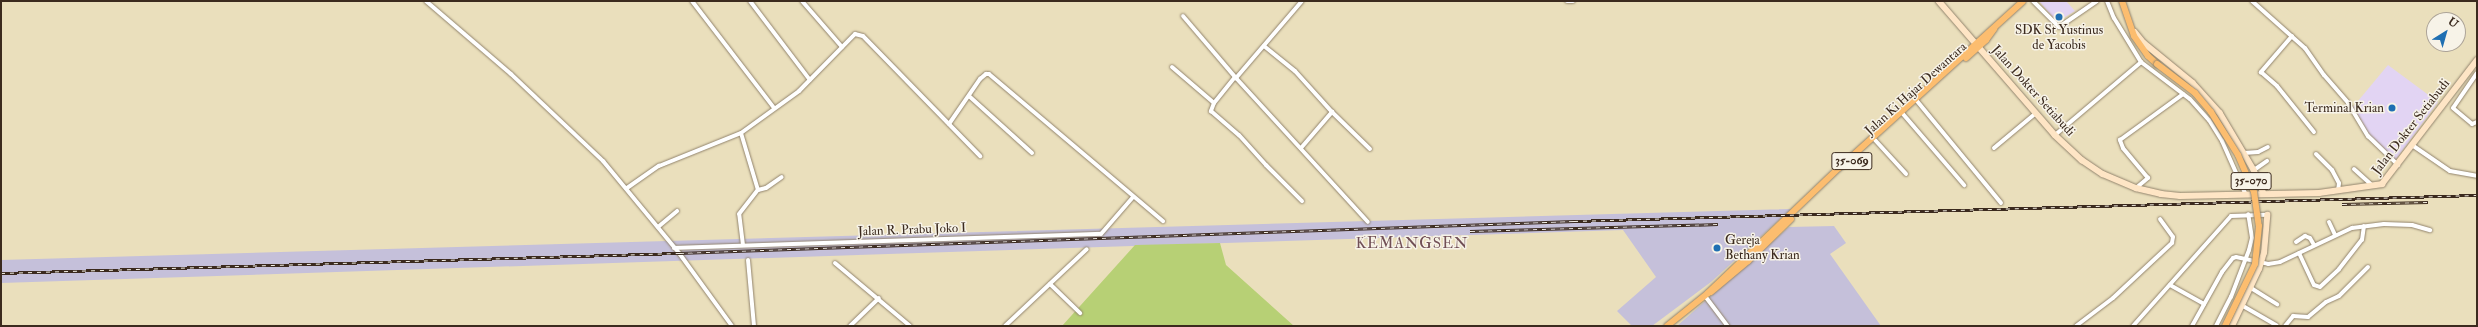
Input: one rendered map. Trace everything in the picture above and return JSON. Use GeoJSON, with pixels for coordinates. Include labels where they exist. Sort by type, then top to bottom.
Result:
{"type":"FeatureCollection","features":[{"type":"Feature","properties":{"kind":"main road","name":"Jalan Dokter Setiabudi"},"geometry":{"type":"LineString","coordinates":[[1939,1],[2055,135],[2082,160],[2103,174],[2136,188],[2180,196],[2338,191],[2382,184],[2477,60]]}},
{"type":"Feature","properties":{"kind":"main road","name":"Jalan Ki Hajar Dewantara"},"geometry":{"type":"LineString","coordinates":[[1706,294],[1839,168],[1991,35],[1994,28],[2022,1]]}},
{"type":"Feature","properties":{"kind":"main road","name":"35-070"},"geometry":{"type":"LineString","coordinates":[[2122,1],[2127,18],[2141,47],[2157,64],[2195,93],[2211,112],[2238,155],[2254,192],[2259,226],[2256,264],[2225,326]]}},
{"type":"Feature","properties":{"kind":"main road"},"geometry":{"type":"LineString","coordinates":[[2127,18],[2144,43],[2193,83],[2220,113],[2254,170],[2261,193]]}},
{"type":"Feature","properties":{"kind":"main road","name":"Jalan Ki Hajar Dewantara"},"geometry":{"type":"LineString","coordinates":[[1667,326],[1748,261],[1874,140],[1978,45]]}},
{"type":"Feature","properties":{"kind":"main road"},"geometry":{"type":"LineString","coordinates":[[2232,326],[2251,288],[2259,262],[2267,215]]}},
{"type":"Feature","properties":{"kind":"street"},"geometry":{"type":"LineString","coordinates":[[426,1],[517,79],[603,161],[658,227],[732,326]]}},
{"type":"Feature","properties":{"kind":"street"},"geometry":{"type":"LineString","coordinates":[[692,1],[774,108]]}},
{"type":"Feature","properties":{"kind":"street"},"geometry":{"type":"LineString","coordinates":[[750,1],[810,80]]}},
{"type":"Feature","properties":{"kind":"street"},"geometry":{"type":"LineString","coordinates":[[802,1],[842,47]]}},
{"type":"Feature","properties":{"kind":"street"},"geometry":{"type":"LineString","coordinates":[[1302,1],[1214,103],[1211,112],[1239,135],[1302,201]]}},
{"type":"Feature","properties":{"kind":"street"},"geometry":{"type":"LineString","coordinates":[[1567,1],[1573,1]]}},
{"type":"Feature","properties":{"kind":"street"},"geometry":{"type":"LineString","coordinates":[[2033,1],[2056,26],[2061,27],[2097,1]]}},
{"type":"Feature","properties":{"kind":"street"},"geometry":{"type":"LineString","coordinates":[[2106,1],[2114,18],[2141,62],[2183,94],[2212,119],[2246,193]]}},
{"type":"Feature","properties":{"kind":"street"},"geometry":{"type":"LineString","coordinates":[[2252,1],[2305,48],[2324,75],[2348,103],[2368,136],[2398,165]]}},
{"type":"Feature","properties":{"kind":"street"},"geometry":{"type":"LineString","coordinates":[[1183,16],[1236,78],[1368,222]]}},
{"type":"Feature","properties":{"kind":"street"},"geometry":{"type":"LineString","coordinates":[[627,188],[659,166],[741,133],[810,80],[853,35],[861,35],[980,156]]}},
{"type":"Feature","properties":{"kind":"street"},"geometry":{"type":"LineString","coordinates":[[2292,36],[2262,72],[2277,86],[2314,132]]}},
{"type":"Feature","properties":{"kind":"street"},"geometry":{"type":"LineString","coordinates":[[1264,46],[1295,71],[1332,112],[1370,149]]}},
{"type":"Feature","properties":{"kind":"street"},"geometry":{"type":"LineString","coordinates":[[2055,135],[2141,62]]}},
{"type":"Feature","properties":{"kind":"street"},"geometry":{"type":"LineString","coordinates":[[1172,67],[1214,103]]}},
{"type":"Feature","properties":{"kind":"street"},"geometry":{"type":"LineString","coordinates":[[2477,73],[2453,108],[2472,124],[2477,122]]}},
{"type":"Feature","properties":{"kind":"street"},"geometry":{"type":"LineString","coordinates":[[949,124],[980,80],[986,74],[989,74],[1163,221]]}},
{"type":"Feature","properties":{"kind":"street"},"geometry":{"type":"LineString","coordinates":[[2136,188],[2148,178],[2123,148],[2120,140],[2183,94]]}},
{"type":"Feature","properties":{"kind":"street"},"geometry":{"type":"LineString","coordinates":[[969,96],[1032,153]]}},
{"type":"Feature","properties":{"kind":"street"},"geometry":{"type":"LineString","coordinates":[[1917,101],[2001,203]]}},
{"type":"Feature","properties":{"kind":"street"},"geometry":{"type":"LineString","coordinates":[[1301,148],[1332,112]]}},
{"type":"Feature","properties":{"kind":"street"},"geometry":{"type":"LineString","coordinates":[[1994,148],[2036,113]]}},
{"type":"Feature","properties":{"kind":"street"},"geometry":{"type":"LineString","coordinates":[[2212,119],[2220,113]]}},
{"type":"Feature","properties":{"kind":"street"},"geometry":{"type":"LineString","coordinates":[[1903,114],[1964,185]]}},
{"type":"Feature","properties":{"kind":"street"},"geometry":{"type":"LineString","coordinates":[[741,133],[758,190]]}},
{"type":"Feature","properties":{"kind":"street"},"geometry":{"type":"LineString","coordinates":[[1874,140],[1906,174]]}},
{"type":"Feature","properties":{"kind":"street"},"geometry":{"type":"LineString","coordinates":[[2412,145],[2450,171],[2476,176]]}},
{"type":"Feature","properties":{"kind":"street"},"geometry":{"type":"LineString","coordinates":[[2244,153],[2258,152],[2268,147]]}},
{"type":"Feature","properties":{"kind":"street"},"geometry":{"type":"LineString","coordinates":[[2316,154],[2332,170],[2339,183],[2338,191]]}},
{"type":"Feature","properties":{"kind":"street"},"geometry":{"type":"LineString","coordinates":[[2254,170],[2267,160]]}},
{"type":"Feature","properties":{"kind":"street"},"geometry":{"type":"LineString","coordinates":[[2354,169],[2373,186]]}},
{"type":"Feature","properties":{"kind":"street"},"geometry":{"type":"LineString","coordinates":[[743,245],[738,214],[758,190],[766,188],[782,177]]}},
{"type":"Feature","properties":{"kind":"street","name":"Jalan R. Prabu Joko I"},"geometry":{"type":"LineString","coordinates":[[674,248],[1101,234],[1133,197]]}},
{"type":"Feature","properties":{"kind":"street"},"geometry":{"type":"LineString","coordinates":[[658,227],[677,210]]}},
{"type":"Feature","properties":{"kind":"street"},"geometry":{"type":"LineString","coordinates":[[2216,326],[2231,297],[2252,238],[2249,215]]}},
{"type":"Feature","properties":{"kind":"street"},"geometry":{"type":"LineString","coordinates":[[2133,326],[2231,216],[2267,215]]}},
{"type":"Feature","properties":{"kind":"street"},"geometry":{"type":"LineString","coordinates":[[2076,326],[2113,298],[2172,243],[2173,237],[2160,219]]}},
{"type":"Feature","properties":{"kind":"street"},"geometry":{"type":"LineString","coordinates":[[2329,222],[2335,234]]}},
{"type":"Feature","properties":{"kind":"street"},"geometry":{"type":"LineString","coordinates":[[2192,326],[2231,260],[2236,257],[2259,262],[2280,262],[2299,254],[2335,234],[2352,228],[2364,226],[2412,225],[2430,230]]}},
{"type":"Feature","properties":{"kind":"street"},"geometry":{"type":"LineString","coordinates":[[2299,254],[2314,285],[2320,287],[2339,269],[2362,240],[2364,226]]}},
{"type":"Feature","properties":{"kind":"street"},"geometry":{"type":"LineString","coordinates":[[2296,242],[2305,236],[2310,238],[2314,245]]}},
{"type":"Feature","properties":{"kind":"street"},"geometry":{"type":"LineString","coordinates":[[1005,326],[1087,249]]}},
{"type":"Feature","properties":{"kind":"street"},"geometry":{"type":"LineString","coordinates":[[748,260],[754,326]]}},
{"type":"Feature","properties":{"kind":"street"},"geometry":{"type":"LineString","coordinates":[[835,263],[879,298],[910,326]]}},
{"type":"Feature","properties":{"kind":"street"},"geometry":{"type":"LineString","coordinates":[[2285,326],[2293,316],[2308,317],[2325,303],[2339,296],[2368,267]]}},
{"type":"Feature","properties":{"kind":"street"},"geometry":{"type":"LineString","coordinates":[[1050,284],[1080,313]]}},
{"type":"Feature","properties":{"kind":"street"},"geometry":{"type":"LineString","coordinates":[[2170,285],[2204,304]]}},
{"type":"Feature","properties":{"kind":"street"},"geometry":{"type":"LineString","coordinates":[[2251,288],[2277,304]]}},
{"type":"Feature","properties":{"kind":"street"},"geometry":{"type":"LineString","coordinates":[[1706,294],[1728,326]]}},
{"type":"Feature","properties":{"kind":"street"},"geometry":{"type":"LineString","coordinates":[[850,326],[879,298]]}},
{"type":"Feature","properties":{"kind":"street"},"geometry":{"type":"LineString","coordinates":[[2243,306],[2277,326]]}},
{"type":"Feature","properties":{"kind":"street"},"geometry":{"type":"LineString","coordinates":[[855,321],[859,326]]}},
{"type":"Feature","properties":{"kind":"shaded area","name":"SDK St Yustinus de Yacobis"},"geometry":{"type":"Polygon","coordinates":[[[2039,1],[2066,1],[2075,11],[2057,22],[2039,1]]]}},
{"type":"Feature","properties":{"kind":"shaded area","name":"Terminal Krian"},"geometry":{"type":"Polygon","coordinates":[[[2388,65],[2438,102],[2394,162],[2375,144],[2353,107],[2388,65]]]}},
{"type":"Feature","properties":{"kind":"shaded area"},"geometry":{"type":"Polygon","coordinates":[[[1791,209],[1711,282],[1652,326],[1632,326],[1617,311],[1656,277],[1623,230],[1,283],[1,260],[1791,209]]]}},
{"type":"Feature","properties":{"kind":"shaded area"},"geometry":{"type":"Polygon","coordinates":[[[1834,226],[1846,243],[1830,254],[1881,326],[1677,326],[1789,227],[1834,226]]]}},
{"type":"Feature","properties":{"kind":"green space"},"geometry":{"type":"Polygon","coordinates":[[[1220,243],[1226,265],[1294,326],[1062,326],[1135,245],[1220,243]]]}},
{"type":"Feature","properties":{"kind":"railway"},"geometry":{"type":"LineString","coordinates":[[1,273],[679,253],[1574,221],[2477,195]]}},
{"type":"Feature","properties":{"kind":"railway"},"geometry":{"type":"LineString","coordinates":[[2342,204],[2428,202]]}},
{"type":"Feature","properties":{"kind":"railway"},"geometry":{"type":"LineString","coordinates":[[1470,231],[1718,224]]}},
{"type":"Feature","properties":{"kind":"place","name":"SDK St Yustinus de Yacobis"},"geometry":{"type":"Point","coordinates":[2059,17]}},
{"type":"Feature","properties":{"kind":"place","name":"Terminal Krian"},"geometry":{"type":"Point","coordinates":[2392,108]}},
{"type":"Feature","properties":{"kind":"place","name":"Gereja Bethany Krian"},"geometry":{"type":"Point","coordinates":[1717,248]}},
{"type":"Feature","properties":{"kind":"district","name":"KEMANGSEN"},"geometry":{"type":"Point","coordinates":[1412,244]}}]}
